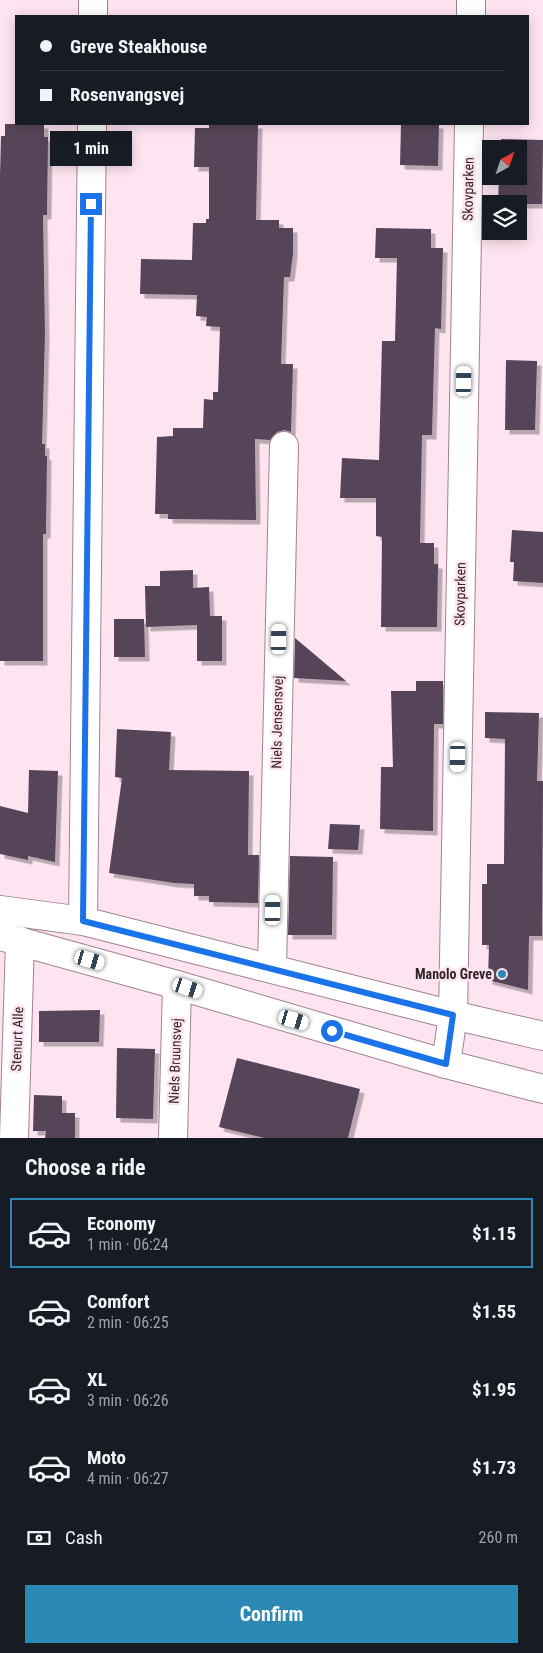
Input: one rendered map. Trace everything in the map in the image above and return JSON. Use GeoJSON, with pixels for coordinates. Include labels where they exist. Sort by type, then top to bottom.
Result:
{"type":"FeatureCollection","features":[{"type":"Feature","properties":{"kind":"street"},"geometry":{"type":"LineString","coordinates":[[93,0],[93,15]]}},
{"type":"Feature","properties":{"kind":"street"},"geometry":{"type":"LineString","coordinates":[[471,0],[471,15]]}},
{"type":"Feature","properties":{"kind":"street"},"geometry":{"type":"LineString","coordinates":[[83,921],[92,125]]}},
{"type":"Feature","properties":{"kind":"street","name":"Skovparken"},"geometry":{"type":"LineString","coordinates":[[446,1064],[453,1015],[469,125]]}},
{"type":"Feature","properties":{"kind":"street","name":"Niels Jensensvej"},"geometry":{"type":"LineString","coordinates":[[272,968],[284,446]]}},
{"type":"Feature","properties":{"kind":"street"},"geometry":{"type":"LineString","coordinates":[[0,910],[83,921],[543,1036]]}},
{"type":"Feature","properties":{"kind":"street"},"geometry":{"type":"LineString","coordinates":[[10,938],[446,1064],[543,1089]]}},
{"type":"Feature","properties":{"kind":"street","name":"Stenurt Alle"},"geometry":{"type":"LineString","coordinates":[[10,938],[14,1138]]}},
{"type":"Feature","properties":{"kind":"street","name":"Niels Bruunsvej"},"geometry":{"type":"LineString","coordinates":[[172,1138],[178,985]]}},
{"type":"Feature","properties":{"kind":"building"},"geometry":{"type":"Polygon","coordinates":[[[5,124],[15,124],[44,125],[44,137],[48,137],[47,215],[43,215],[45,334],[42,444],[45,444],[45,456],[47,456],[46,534],[43,534],[43,661],[0,661],[0,175],[1,136],[5,136],[5,124]]]}},
{"type":"Feature","properties":{"kind":"building"},"geometry":{"type":"Polygon","coordinates":[[[209,125],[258,125],[256,220],[279,220],[279,228],[293,228],[293,254],[290,277],[284,277],[281,364],[293,364],[291,432],[285,430],[277,432],[270,440],[255,439],[256,520],[168,519],[168,514],[155,514],[157,437],[173,436],[173,428],[203,428],[204,399],[213,400],[213,392],[218,392],[220,327],[206,326],[207,317],[196,316],[197,295],[140,294],[141,259],[192,260],[193,223],[206,223],[206,219],[209,219],[209,167],[194,167],[195,128],[209,128],[209,125]]]}},
{"type":"Feature","properties":{"kind":"building"},"geometry":{"type":"Polygon","coordinates":[[[401,125],[439,125],[438,166],[400,165],[401,125]]]}},
{"type":"Feature","properties":{"kind":"building"},"geometry":{"type":"Polygon","coordinates":[[[501,139],[543,140],[542,204],[527,204],[527,195],[498,195],[499,185],[528,185],[528,140],[501,139]]]}},
{"type":"Feature","properties":{"kind":"building"},"geometry":{"type":"Polygon","coordinates":[[[376,228],[431,229],[431,248],[443,248],[441,329],[435,328],[432,435],[422,435],[420,543],[434,543],[434,564],[438,564],[437,627],[381,627],[382,537],[376,536],[376,498],[340,498],[342,458],[379,460],[382,341],[395,341],[397,258],[375,258],[376,228]]]}},
{"type":"Feature","properties":{"kind":"building"},"geometry":{"type":"Polygon","coordinates":[[[506,360],[537,361],[535,430],[505,430],[506,360]]]}},
{"type":"Feature","properties":{"kind":"building"},"geometry":{"type":"Polygon","coordinates":[[[512,530],[543,532],[543,583],[513,581],[514,562],[510,562],[512,530]]]}},
{"type":"Feature","properties":{"kind":"building"},"geometry":{"type":"Polygon","coordinates":[[[193,570],[193,588],[209,587],[210,616],[222,616],[222,661],[197,661],[197,625],[146,627],[145,586],[160,586],[160,571],[193,570]]]}},
{"type":"Feature","properties":{"kind":"building"},"geometry":{"type":"Polygon","coordinates":[[[114,619],[144,619],[145,657],[114,657],[114,619]]]}},
{"type":"Feature","properties":{"kind":"building"},"geometry":{"type":"Polygon","coordinates":[[[295,638],[346,681],[294,678],[295,638]]]}},
{"type":"Feature","properties":{"kind":"building"},"geometry":{"type":"Polygon","coordinates":[[[416,681],[443,681],[443,724],[434,724],[433,831],[380,829],[381,767],[393,767],[391,691],[416,691],[416,681]]]}},
{"type":"Feature","properties":{"kind":"building"},"geometry":{"type":"Polygon","coordinates":[[[485,712],[539,713],[537,781],[543,781],[542,936],[529,936],[528,990],[488,980],[489,945],[482,945],[482,884],[487,884],[487,864],[504,864],[505,739],[485,738],[485,712]]]}},
{"type":"Feature","properties":{"kind":"building"},"geometry":{"type":"Polygon","coordinates":[[[117,729],[171,732],[169,770],[249,771],[248,855],[259,855],[258,903],[209,902],[209,896],[194,896],[194,884],[174,883],[109,873],[122,778],[115,777],[117,729]]]}},
{"type":"Feature","properties":{"kind":"building"},"geometry":{"type":"Polygon","coordinates":[[[29,770],[58,771],[55,862],[28,856],[28,860],[0,854],[0,806],[28,813],[29,770]]]}},
{"type":"Feature","properties":{"kind":"building"},"geometry":{"type":"Polygon","coordinates":[[[330,824],[360,825],[358,850],[328,849],[330,824]]]}},
{"type":"Feature","properties":{"kind":"building"},"geometry":{"type":"Polygon","coordinates":[[[290,856],[333,857],[332,935],[288,935],[290,856]]]}},
{"type":"Feature","properties":{"kind":"building"},"geometry":{"type":"Polygon","coordinates":[[[100,1010],[99,1042],[39,1042],[39,1011],[100,1010]]]}},
{"type":"Feature","properties":{"kind":"building"},"geometry":{"type":"Polygon","coordinates":[[[117,1048],[155,1049],[153,1119],[116,1118],[117,1048]]]}},
{"type":"Feature","properties":{"kind":"building"},"geometry":{"type":"Polygon","coordinates":[[[237,1058],[360,1089],[348,1138],[264,1138],[219,1127],[237,1058]]]}},
{"type":"Feature","properties":{"kind":"building"},"geometry":{"type":"Polygon","coordinates":[[[34,1095],[62,1096],[62,1113],[75,1113],[75,1138],[45,1138],[46,1131],[33,1131],[34,1095]]]}},
{"type":"Feature","properties":{"kind":"place","name":"Manolo Greve"},"geometry":{"type":"Point","coordinates":[502,974]}},
{"type":"Feature","properties":{"kind":"route"},"geometry":{"type":"LineString","coordinates":[[91,204],[83,921],[453,1015],[446,1064],[332,1031]]}}]}
